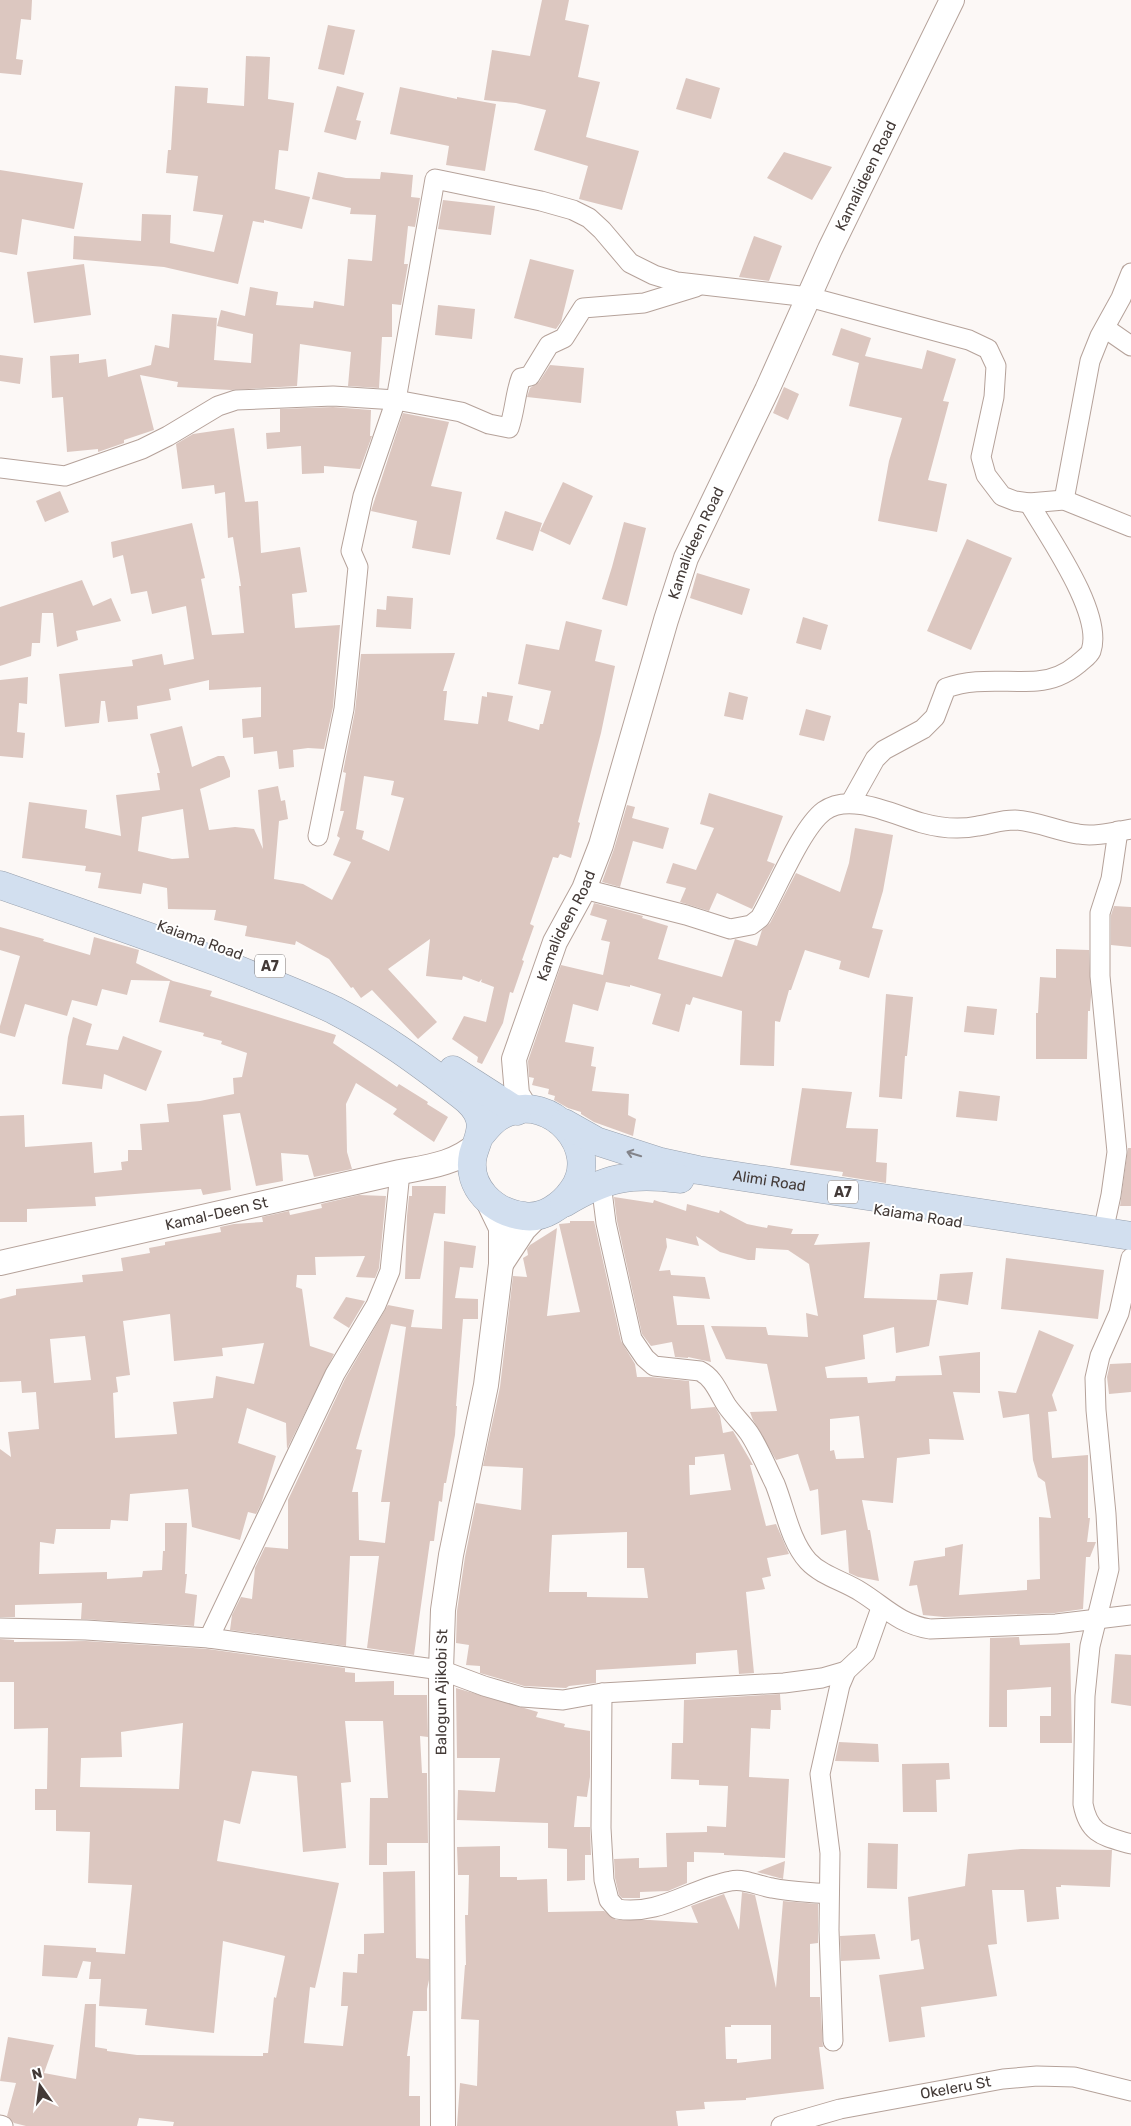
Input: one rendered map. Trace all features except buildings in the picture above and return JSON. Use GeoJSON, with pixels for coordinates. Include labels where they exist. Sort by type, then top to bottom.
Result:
{"type":"FeatureCollection","features":[{"type":"Feature","properties":{"kind":"highway","name":"Kaiama Road"},"geometry":{"type":"LineString","coordinates":[[0,870],[180,932],[280,970],[345,999],[401,1033],[458,1074],[521,1110]]}},
{"type":"Feature","properties":{"kind":"highway","name":"Kaiama Road"},"geometry":{"type":"LineString","coordinates":[[0,886],[168,943],[334,1010],[396,1047],[472,1105],[480,1120],[478,1140]]}},
{"type":"Feature","properties":{"kind":"highway"},"geometry":{"type":"LineString","coordinates":[[521,1110],[544,1112],[563,1122],[575,1137],[581,1155],[580,1174],[574,1189],[550,1209],[528,1217],[511,1215],[494,1206],[482,1191],[474,1176],[473,1157],[478,1140],[491,1122],[507,1112],[521,1110]]}},
{"type":"Feature","properties":{"kind":"highway","name":"Alimi Road"},"geometry":{"type":"LineString","coordinates":[[563,1122],[596,1141],[660,1162],[698,1170],[1131,1236]]}},
{"type":"Feature","properties":{"kind":"highway","name":"Kaiama Road"},"geometry":{"type":"LineString","coordinates":[[550,1209],[586,1189],[624,1176],[673,1178],[1131,1250]]}},
{"type":"Feature","properties":{"kind":"street","name":"Kamalideen Road"},"geometry":{"type":"LineString","coordinates":[[521,1110],[517,1094],[514,1059],[555,942],[584,889],[601,845],[666,620],[686,558],[830,249],[952,0]]}},
{"type":"Feature","properties":{"kind":"street"},"geometry":{"type":"LineString","coordinates":[[318,836],[344,709],[358,566],[351,551],[363,496],[396,400],[435,179],[541,201],[573,210],[589,218],[602,230],[630,264],[654,275],[677,282],[809,297],[969,340],[988,349],[996,366],[994,397],[981,457],[986,475],[1002,496],[1015,501],[1029,503],[1064,500],[1131,527]]}},
{"type":"Feature","properties":{"kind":"street"},"geometry":{"type":"LineString","coordinates":[[1064,500],[1090,361],[1131,273]]}},
{"type":"Feature","properties":{"kind":"street"},"geometry":{"type":"LineString","coordinates":[[0,468],[65,476],[142,449],[218,406],[236,400],[332,396],[396,400],[460,412],[489,424],[509,428],[514,414],[516,392],[521,378],[530,376],[549,345],[564,338],[583,308],[644,303],[703,285]]}},
{"type":"Feature","properties":{"kind":"street"},"geometry":{"type":"LineString","coordinates":[[1105,328],[1131,346]]}},
{"type":"Feature","properties":{"kind":"street"},"geometry":{"type":"LineString","coordinates":[[851,802],[875,759],[884,750],[923,729],[935,717],[946,688],[960,682],[1054,679],[1072,669],[1091,653],[1093,639],[1090,616],[1083,596],[1029,503]]}},
{"type":"Feature","properties":{"kind":"street"},"geometry":{"type":"LineString","coordinates":[[584,889],[686,915],[730,929],[751,925],[760,918],[794,854],[816,818],[825,810],[836,805],[851,802],[950,829],[979,826],[998,820],[1012,820],[1079,834],[1096,834],[1124,830],[1100,913],[1100,976],[1117,1152],[1103,1232]]}},
{"type":"Feature","properties":{"kind":"street","name":"Kamal-Deen St"},"geometry":{"type":"LineString","coordinates":[[0,1263],[433,1166],[460,1157],[468,1152],[478,1140]]}},
{"type":"Feature","properties":{"kind":"street"},"geometry":{"type":"LineString","coordinates":[[433,1166],[465,1175],[482,1191]]}},
{"type":"Feature","properties":{"kind":"street"},"geometry":{"type":"LineString","coordinates":[[209,1638],[335,1374],[376,1305],[390,1272],[400,1172]]}},
{"type":"Feature","properties":{"kind":"street"},"geometry":{"type":"LineString","coordinates":[[601,1183],[606,1223],[632,1339],[645,1358],[654,1366],[688,1368],[706,1374],[730,1411],[749,1433],[774,1484],[799,1549],[809,1562],[827,1575],[860,1592],[881,1608],[915,1627],[930,1629],[1056,1624],[1131,1615]]}},
{"type":"Feature","properties":{"kind":"street","name":"Balogun Ajikobi St"},"geometry":{"type":"LineString","coordinates":[[444,2126],[441,1670],[444,1610],[451,1555],[486,1386],[501,1264],[501,1228],[482,1191]]}},
{"type":"Feature","properties":{"kind":"street"},"geometry":{"type":"LineString","coordinates":[[501,1264],[524,1229],[550,1209]]}},
{"type":"Feature","properties":{"kind":"street"},"geometry":{"type":"LineString","coordinates":[[1131,1258],[1119,1313],[1100,1356],[1095,1378],[1109,1569],[1090,1646],[1086,1696],[1083,1804],[1085,1815],[1094,1830],[1101,1836],[1131,1844]]}},
{"type":"Feature","properties":{"kind":"street"},"geometry":{"type":"LineString","coordinates":[[833,2041],[829,1894],[830,1853],[820,1774],[840,1685],[846,1671],[865,1653],[881,1608]]}},
{"type":"Feature","properties":{"kind":"street"},"geometry":{"type":"LineString","coordinates":[[0,1628],[86,1630],[209,1638],[441,1670],[484,1686],[522,1697],[563,1700],[602,1693],[784,1683],[822,1678],[846,1671]]}},
{"type":"Feature","properties":{"kind":"street"},"geometry":{"type":"LineString","coordinates":[[602,1693],[601,1828],[604,1880],[609,1900],[617,1909],[633,1912],[658,1907],[733,1880],[747,1881],[773,1889],[829,1894]]}},
{"type":"Feature","properties":{"kind":"street","name":"Okeleru St"},"geometry":{"type":"LineString","coordinates":[[781,2126],[840,2109],[1003,2079],[1037,2076],[1074,2077],[1131,2091]]}}]}
